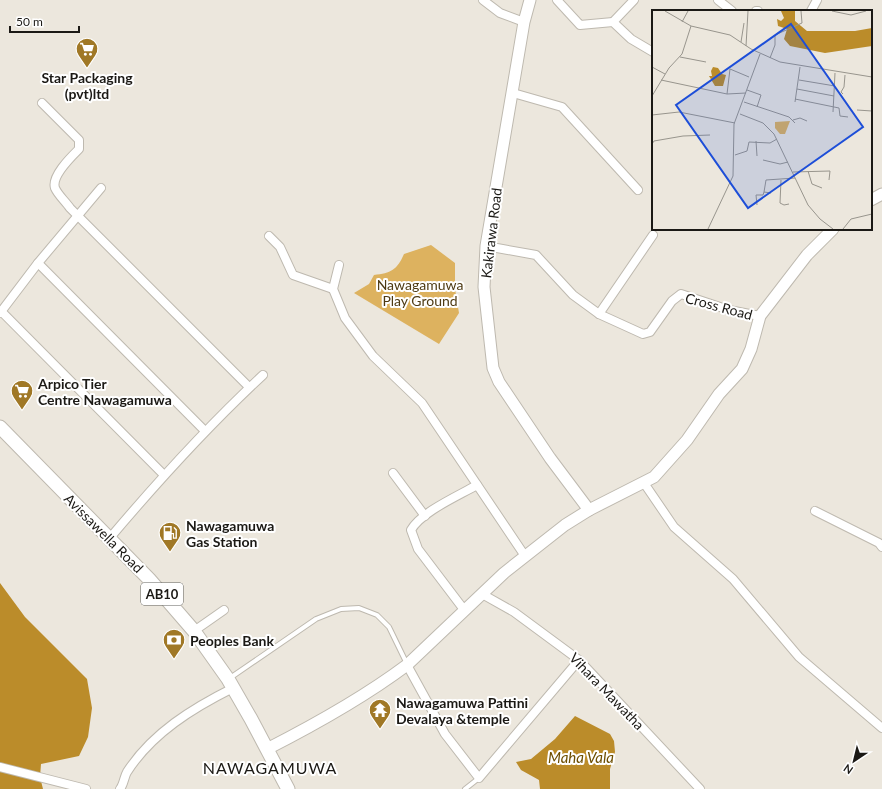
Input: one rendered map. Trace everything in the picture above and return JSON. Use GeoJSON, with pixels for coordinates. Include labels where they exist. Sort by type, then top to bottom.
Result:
{"type":"FeatureCollection","features":[{"type":"Feature","properties":{"kind":"main road","name":"Avissawella Road"},"geometry":{"type":"LineString","coordinates":[[0,427],[149,579],[194,631],[230,684],[288,789]]}},
{"type":"Feature","properties":{"kind":"street"},"geometry":{"type":"LineString","coordinates":[[483,0],[500,13],[524,22]]}},
{"type":"Feature","properties":{"kind":"street","name":"Kakirawa Road"},"geometry":{"type":"LineString","coordinates":[[530,0],[524,22],[486,246],[484,287],[493,368],[499,382],[529,427],[589,510]]}},
{"type":"Feature","properties":{"kind":"street"},"geometry":{"type":"LineString","coordinates":[[557,0],[580,25],[613,22],[634,0]]}},
{"type":"Feature","properties":{"kind":"street"},"geometry":{"type":"LineString","coordinates":[[718,0],[731,10]]}},
{"type":"Feature","properties":{"kind":"street"},"geometry":{"type":"LineString","coordinates":[[812,10],[817,0]]}},
{"type":"Feature","properties":{"kind":"street"},"geometry":{"type":"LineString","coordinates":[[613,22],[631,39],[652,51]]}},
{"type":"Feature","properties":{"kind":"street"},"geometry":{"type":"LineString","coordinates":[[513,93],[562,107],[638,190]]}},
{"type":"Feature","properties":{"kind":"street"},"geometry":{"type":"LineString","coordinates":[[42,103],[79,140],[79,149],[61,168],[55,182],[55,187],[70,208],[249,387]]}},
{"type":"Feature","properties":{"kind":"street"},"geometry":{"type":"LineString","coordinates":[[101,188],[38,263],[1,312],[164,475]]}},
{"type":"Feature","properties":{"kind":"street"},"geometry":{"type":"LineString","coordinates":[[872,199],[882,194]]}},
{"type":"Feature","properties":{"kind":"street"},"geometry":{"type":"LineString","coordinates":[[267,749],[353,703],[407,665],[524,556],[589,510],[654,477],[687,440],[719,394],[742,369],[751,349],[760,316],[807,255],[832,230]]}},
{"type":"Feature","properties":{"kind":"street"},"geometry":{"type":"LineString","coordinates":[[599,314],[653,235]]}},
{"type":"Feature","properties":{"kind":"street"},"geometry":{"type":"LineString","coordinates":[[269,236],[280,247],[292,275],[333,289]]}},
{"type":"Feature","properties":{"kind":"street","name":"Cross Road"},"geometry":{"type":"LineString","coordinates":[[486,246],[536,255],[573,295],[599,314],[643,334],[650,332],[672,301],[681,294],[729,310],[760,316]]}},
{"type":"Feature","properties":{"kind":"street"},"geometry":{"type":"LineString","coordinates":[[38,263],[205,431]]}},
{"type":"Feature","properties":{"kind":"street"},"geometry":{"type":"LineString","coordinates":[[339,265],[333,289],[345,318],[373,356],[422,403],[524,556]]}},
{"type":"Feature","properties":{"kind":"street"},"geometry":{"type":"LineString","coordinates":[[109,538],[205,431],[263,374]]}},
{"type":"Feature","properties":{"kind":"street"},"geometry":{"type":"LineString","coordinates":[[393,473],[425,516]]}},
{"type":"Feature","properties":{"kind":"street"},"geometry":{"type":"LineString","coordinates":[[644,483],[674,527],[733,578],[799,657],[882,728]]}},
{"type":"Feature","properties":{"kind":"street"},"geometry":{"type":"LineString","coordinates":[[465,610],[418,549],[411,530],[415,523],[425,516],[477,485]]}},
{"type":"Feature","properties":{"kind":"street"},"geometry":{"type":"LineString","coordinates":[[815,511],[880,543],[882,547]]}},
{"type":"Feature","properties":{"kind":"street","name":"Vihara Mawatha"},"geometry":{"type":"LineString","coordinates":[[482,594],[514,612],[579,660],[700,789]]}},
{"type":"Feature","properties":{"kind":"street"},"geometry":{"type":"LineString","coordinates":[[194,631],[224,610]]}},
{"type":"Feature","properties":{"kind":"street"},"geometry":{"type":"LineString","coordinates":[[407,665],[445,734],[479,778],[579,660]]}},
{"type":"Feature","properties":{"kind":"street"},"geometry":{"type":"LineString","coordinates":[[120,789],[127,773],[155,739],[176,721],[209,700],[230,684]]}},
{"type":"Feature","properties":{"kind":"street"},"geometry":{"type":"LineString","coordinates":[[0,767],[86,789]]}},
{"type":"Feature","properties":{"kind":"lane"},"geometry":{"type":"LineString","coordinates":[[230,684],[316,619],[341,608],[359,608],[377,615],[389,627],[407,665]]}},
{"type":"Feature","properties":{"kind":"lane"},"geometry":{"type":"LineString","coordinates":[[466,789],[479,778]]}},
{"type":"Feature","properties":{"kind":"green space","name":"Nawagamuwa Play Ground"},"geometry":{"type":"Polygon","coordinates":[[[431,245],[455,263],[455,289],[459,313],[439,344],[354,293],[369,284],[374,275],[393,270],[399,264],[404,254],[431,245]]]}},
{"type":"Feature","properties":{"kind":"water"},"geometry":{"type":"Polygon","coordinates":[[[0,583],[25,617],[87,679],[92,708],[88,737],[79,756],[41,764],[40,777],[43,789],[0,789],[0,583]]]}},
{"type":"Feature","properties":{"kind":"water","name":"Maha Vala"},"geometry":{"type":"Polygon","coordinates":[[[575,716],[610,734],[614,741],[615,752],[610,769],[610,789],[540,789],[539,780],[521,770],[516,762],[531,759],[555,739],[575,716]]]}},
{"type":"Feature","properties":{"kind":"place","name":"Star Packaging (pvt)ltd"},"geometry":{"type":"Point","coordinates":[87,68]}},
{"type":"Feature","properties":{"kind":"place","name":"Arpico Tier Centre Nawagamuwa"},"geometry":{"type":"Point","coordinates":[22,410]}},
{"type":"Feature","properties":{"kind":"place","name":"Nawagamuwa Gas Station"},"geometry":{"type":"Point","coordinates":[170,552]}},
{"type":"Feature","properties":{"kind":"place","name":"Peoples Bank"},"geometry":{"type":"Point","coordinates":[174,660]}},
{"type":"Feature","properties":{"kind":"place","name":"Nawagamuwa Pattini Devalaya &temple"},"geometry":{"type":"Point","coordinates":[380,730]}},
{"type":"Feature","properties":{"kind":"district","name":"NAWAGAMUWA"},"geometry":{"type":"Point","coordinates":[270,767]}}]}
